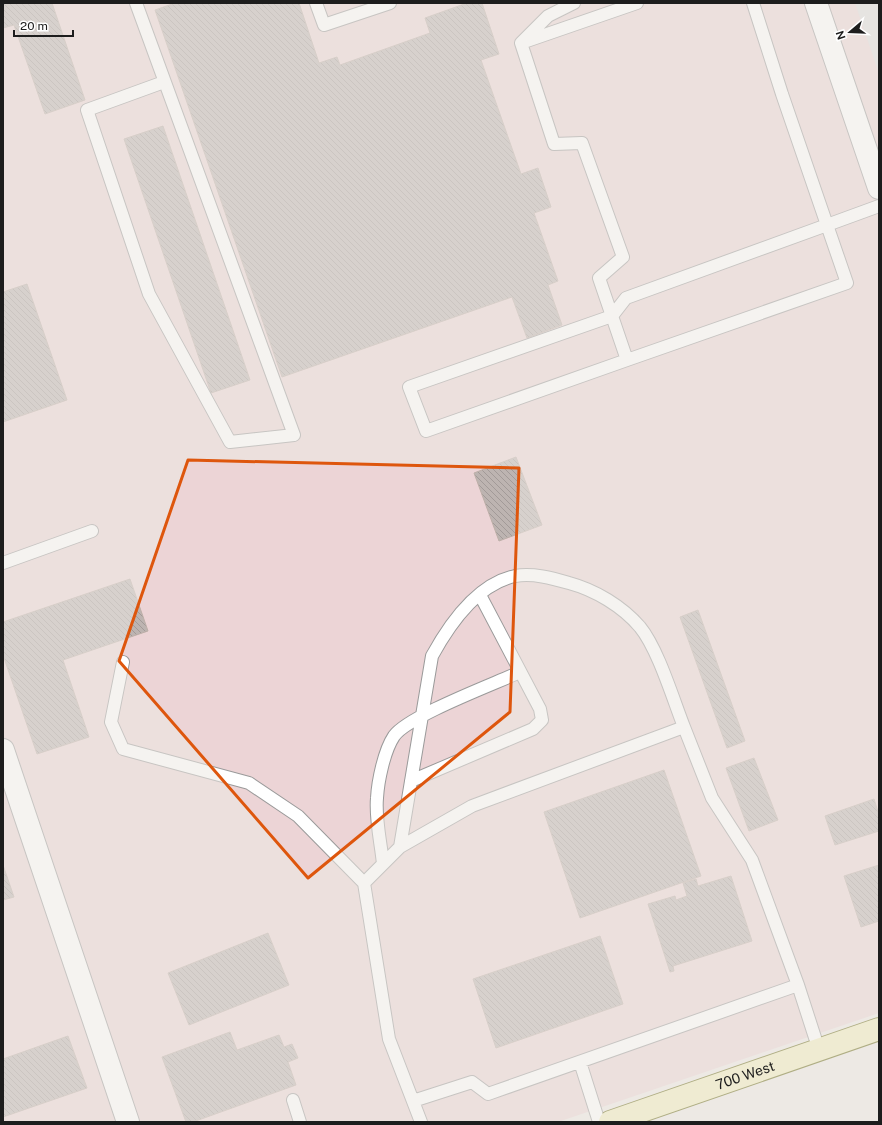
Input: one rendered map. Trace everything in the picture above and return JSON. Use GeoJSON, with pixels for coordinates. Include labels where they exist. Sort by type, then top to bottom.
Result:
{"type":"FeatureCollection","features":[{"type":"Feature","properties":{"kind":"street"},"geometry":{"type":"LineString","coordinates":[[816,3],[879,188]]}},
{"type":"Feature","properties":{"kind":"street"},"geometry":{"type":"LineString","coordinates":[[3,750],[9,787],[128,1122]]}},
{"type":"Feature","properties":{"kind":"street","name":"700 West"},"geometry":{"type":"LineString","coordinates":[[610,1122],[879,1029]]}},
{"type":"Feature","properties":{"kind":"lane"},"geometry":{"type":"LineString","coordinates":[[136,3],[294,435],[230,442],[149,294],[87,110],[164,82]]}},
{"type":"Feature","properties":{"kind":"lane"},"geometry":{"type":"LineString","coordinates":[[316,3],[324,24],[390,3]]}},
{"type":"Feature","properties":{"kind":"lane"},"geometry":{"type":"LineString","coordinates":[[521,43],[548,16],[574,3]]}},
{"type":"Feature","properties":{"kind":"lane"},"geometry":{"type":"LineString","coordinates":[[521,43],[637,3]]}},
{"type":"Feature","properties":{"kind":"lane"},"geometry":{"type":"LineString","coordinates":[[753,3],[827,225],[847,283],[426,430],[409,387],[612,316],[626,298],[827,225],[879,206]]}},
{"type":"Feature","properties":{"kind":"lane"},"geometry":{"type":"LineString","coordinates":[[521,43],[554,144],[582,143],[623,257],[599,278],[626,360]]}},
{"type":"Feature","properties":{"kind":"lane"},"geometry":{"type":"LineString","coordinates":[[3,563],[92,531]]}},
{"type":"Feature","properties":{"kind":"lane"},"geometry":{"type":"LineString","coordinates":[[400,847],[432,656],[445,633],[480,595],[495,585],[515,576],[539,576],[584,587],[610,601],[627,614],[641,628],[654,650],[712,798],[752,860],[798,985],[819,1050]]}},
{"type":"Feature","properties":{"kind":"lane"},"geometry":{"type":"LineString","coordinates":[[411,781],[533,729],[542,720],[540,709],[480,595]]}},
{"type":"Feature","properties":{"kind":"lane"},"geometry":{"type":"LineString","coordinates":[[123,662],[111,722],[123,749],[249,783],[298,816],[364,883],[389,1039],[421,1122]]}},
{"type":"Feature","properties":{"kind":"lane"},"geometry":{"type":"LineString","coordinates":[[383,864],[377,799],[380,772],[393,737],[403,727],[422,716],[520,672]]}},
{"type":"Feature","properties":{"kind":"lane"},"geometry":{"type":"LineString","coordinates":[[364,883],[400,847],[472,806],[684,727]]}},
{"type":"Feature","properties":{"kind":"lane"},"geometry":{"type":"LineString","coordinates":[[413,1101],[472,1082],[488,1094],[798,985]]}},
{"type":"Feature","properties":{"kind":"lane"},"geometry":{"type":"LineString","coordinates":[[580,1062],[599,1122]]}},
{"type":"Feature","properties":{"kind":"lane"},"geometry":{"type":"LineString","coordinates":[[293,1100],[300,1122]]}},
{"type":"Feature","properties":{"kind":"highlighted area"},"geometry":{"type":"Polygon","coordinates":[[[188,460],[519,468],[510,712],[308,878],[119,661],[188,460]]]}},
{"type":"Feature","properties":{"kind":"shaded area"},"geometry":{"type":"Polygon","coordinates":[[[3,3],[879,3],[879,1013],[558,1122],[3,1122],[3,3]]]}},
{"type":"Feature","properties":{"kind":"shaded area"},"geometry":{"type":"Polygon","coordinates":[[[855,3],[879,3],[879,74],[855,3]]]}},
{"type":"Feature","properties":{"kind":"building"},"geometry":{"type":"Polygon","coordinates":[[[3,3],[52,3],[85,100],[45,114],[14,25],[3,28],[3,3]]]}},
{"type":"Feature","properties":{"kind":"building"},"geometry":{"type":"Polygon","coordinates":[[[175,3],[299,3],[319,63],[337,57],[340,65],[430,33],[425,18],[467,3],[482,3],[499,54],[481,60],[521,174],[538,168],[551,207],[534,213],[558,281],[548,285],[562,325],[527,338],[512,297],[282,377],[155,10],[175,3]]]}},
{"type":"Feature","properties":{"kind":"building"},"geometry":{"type":"Polygon","coordinates":[[[163,126],[250,380],[211,393],[124,139],[163,126]]]}},
{"type":"Feature","properties":{"kind":"building"},"geometry":{"type":"Polygon","coordinates":[[[27,284],[67,400],[3,422],[3,292],[27,284]]]}},
{"type":"Feature","properties":{"kind":"building"},"geometry":{"type":"Polygon","coordinates":[[[516,457],[542,525],[499,541],[474,473],[516,457]]]}},
{"type":"Feature","properties":{"kind":"building"},"geometry":{"type":"Polygon","coordinates":[[[130,579],[148,631],[63,660],[89,737],[37,754],[3,655],[3,622],[130,579]]]}},
{"type":"Feature","properties":{"kind":"building"},"geometry":{"type":"Polygon","coordinates":[[[698,610],[745,741],[727,748],[680,617],[698,610]]]}},
{"type":"Feature","properties":{"kind":"building"},"geometry":{"type":"Polygon","coordinates":[[[754,758],[778,820],[749,831],[726,768],[754,758]]]}},
{"type":"Feature","properties":{"kind":"building"},"geometry":{"type":"Polygon","coordinates":[[[664,770],[701,876],[580,918],[544,812],[664,770]]]}},
{"type":"Feature","properties":{"kind":"building"},"geometry":{"type":"Polygon","coordinates":[[[874,799],[879,815],[879,831],[835,845],[825,816],[874,799]]]}},
{"type":"Feature","properties":{"kind":"building"},"geometry":{"type":"Polygon","coordinates":[[[3,865],[14,897],[3,900],[3,865]]]}},
{"type":"Feature","properties":{"kind":"building"},"geometry":{"type":"Polygon","coordinates":[[[879,865],[879,921],[861,927],[844,876],[879,865]]]}},
{"type":"Feature","properties":{"kind":"building"},"geometry":{"type":"Polygon","coordinates":[[[731,876],[752,941],[673,966],[674,971],[670,972],[648,904],[675,896],[676,900],[687,896],[683,883],[696,879],[698,886],[731,876]]]}},
{"type":"Feature","properties":{"kind":"building"},"geometry":{"type":"Polygon","coordinates":[[[268,933],[289,985],[189,1025],[168,973],[268,933]]]}},
{"type":"Feature","properties":{"kind":"building"},"geometry":{"type":"Polygon","coordinates":[[[600,936],[623,1004],[496,1048],[473,979],[600,936]]]}},
{"type":"Feature","properties":{"kind":"building"},"geometry":{"type":"Polygon","coordinates":[[[230,1032],[237,1050],[279,1035],[284,1047],[292,1044],[298,1058],[288,1062],[296,1085],[193,1122],[186,1122],[162,1057],[230,1032]]]}},
{"type":"Feature","properties":{"kind":"building"},"geometry":{"type":"Polygon","coordinates":[[[68,1036],[87,1088],[3,1117],[3,1059],[68,1036]]]}}]}
